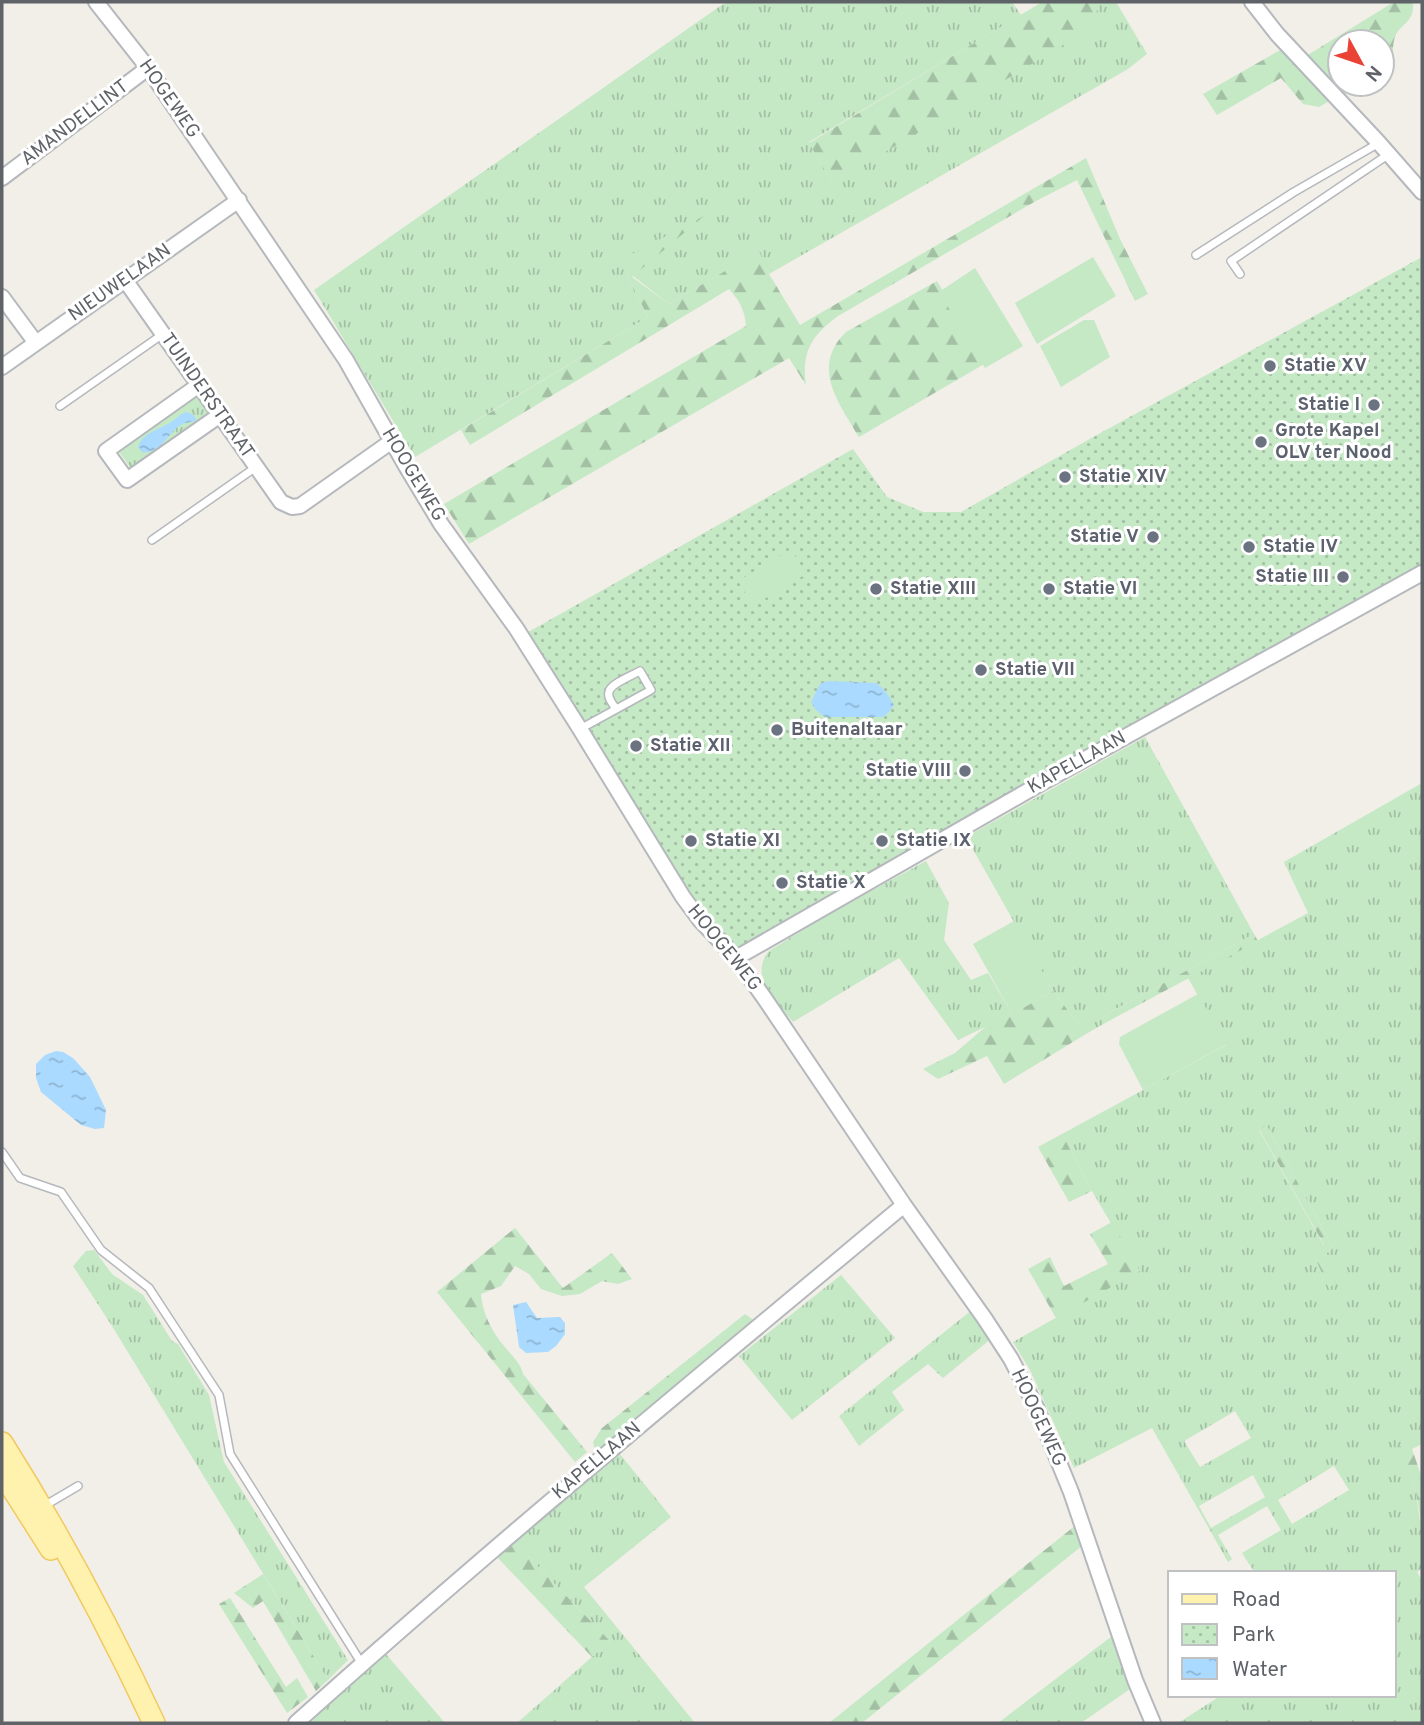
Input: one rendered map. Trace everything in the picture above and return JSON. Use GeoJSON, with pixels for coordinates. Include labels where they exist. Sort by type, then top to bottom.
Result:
{"type":"FeatureCollection","features":[{"type":"Feature","properties":{"kind":"main road"},"geometry":{"type":"LineString","coordinates":[[2,1443],[35,1511]]}},
{"type":"Feature","properties":{"kind":"main road"},"geometry":{"type":"LineString","coordinates":[[2,1472],[35,1511],[95,1603],[154,1723]]}},
{"type":"Feature","properties":{"kind":"street","name":"HOGEWEG"},"geometry":{"type":"LineString","coordinates":[[96,2],[148,68],[239,200]]}},
{"type":"Feature","properties":{"kind":"street"},"geometry":{"type":"LineString","coordinates":[[1252,2],[1277,34],[1422,192]]}},
{"type":"Feature","properties":{"kind":"street","name":"AMANDELLINT"},"geometry":{"type":"LineString","coordinates":[[2,178],[148,68]]}},
{"type":"Feature","properties":{"kind":"street","name":"NIEUWELAAN"},"geometry":{"type":"LineString","coordinates":[[2,367],[239,200]]}},
{"type":"Feature","properties":{"kind":"street","name":"HOOGEWEG"},"geometry":{"type":"LineString","coordinates":[[239,200],[346,360],[441,524],[510,619],[683,897],[736,958],[1011,1359],[1037,1409],[1071,1492],[1135,1680],[1153,1723]]}},
{"type":"Feature","properties":{"kind":"street","name":"TUINDERSTRAAT"},"geometry":{"type":"LineString","coordinates":[[125,280],[281,502],[292,507],[300,506],[392,441]]}},
{"type":"Feature","properties":{"kind":"street"},"geometry":{"type":"LineString","coordinates":[[2,297],[36,343]]}},
{"type":"Feature","properties":{"kind":"street"},"geometry":{"type":"LineString","coordinates":[[199,385],[106,451],[127,480],[220,415]]}},
{"type":"Feature","properties":{"kind":"street","name":"KAPELLAAN"},"geometry":{"type":"LineString","coordinates":[[736,958],[1049,779],[1422,573]]}},
{"type":"Feature","properties":{"kind":"street","name":"KAPELLAAN"},"geometry":{"type":"LineString","coordinates":[[296,1723],[606,1453],[904,1205]]}},
{"type":"Feature","properties":{"kind":"lane"},"geometry":{"type":"LineString","coordinates":[[1196,255],[1294,192],[1384,148]]}},
{"type":"Feature","properties":{"kind":"lane"},"geometry":{"type":"LineString","coordinates":[[1241,274],[1231,261],[1384,148]]}},
{"type":"Feature","properties":{"kind":"lane"},"geometry":{"type":"LineString","coordinates":[[60,406],[163,334]]}},
{"type":"Feature","properties":{"kind":"lane"},"geometry":{"type":"LineString","coordinates":[[152,540],[256,467]]}},
{"type":"Feature","properties":{"kind":"lane"},"geometry":{"type":"LineString","coordinates":[[580,729],[651,690],[640,671],[609,691],[608,696],[616,709]]}},
{"type":"Feature","properties":{"kind":"lane"},"geometry":{"type":"LineString","coordinates":[[2,1152],[20,1178],[61,1192],[101,1250],[149,1288],[219,1395],[230,1454],[362,1664]]}},
{"type":"Feature","properties":{"kind":"lane"},"geometry":{"type":"LineString","coordinates":[[35,1511],[78,1486]]}},
{"type":"Feature","properties":{"kind":"green space"},"geometry":{"type":"Polygon","coordinates":[[[726,2],[1012,2],[1021,15],[809,142],[832,183],[1101,2],[1116,2],[1147,54],[1128,69],[769,274],[758,252],[669,304],[633,276],[700,218],[626,273],[648,317],[415,457],[314,290],[726,2]]]}},
{"type":"Feature","properties":{"kind":"green space"},"geometry":{"type":"Polygon","coordinates":[[[1042,2],[1101,2],[1088,30],[832,183],[809,143],[1042,2]]]}},
{"type":"Feature","properties":{"kind":"green space"},"geometry":{"type":"Polygon","coordinates":[[[1394,2],[1413,2],[1410,19],[1396,35],[1396,28],[1352,28],[1394,2]]]}},
{"type":"Feature","properties":{"kind":"green space"},"geometry":{"type":"Polygon","coordinates":[[[1326,44],[1326,77],[1306,56],[1326,44]]]}},
{"type":"Feature","properties":{"kind":"green space"},"geometry":{"type":"Polygon","coordinates":[[[1282,49],[1326,95],[1326,98],[1331,100],[1319,107],[1303,104],[1281,78],[1217,115],[1203,94],[1282,49]]]}},
{"type":"Feature","properties":{"kind":"green space"},"geometry":{"type":"Polygon","coordinates":[[[1086,158],[1120,239],[1148,294],[1135,301],[1077,180],[838,316],[821,330],[810,345],[805,363],[806,385],[789,358],[469,544],[444,504],[746,326],[741,306],[729,289],[470,445],[461,430],[648,317],[626,273],[632,254],[704,216],[632,277],[669,304],[759,251],[769,274],[800,325],[1086,158]]]}},
{"type":"Feature","properties":{"kind":"green space"},"geometry":{"type":"Polygon","coordinates":[[[1093,257],[1116,296],[1037,344],[1015,303],[1093,257]]]}},
{"type":"Feature","properties":{"kind":"green space"},"geometry":{"type":"Polygon","coordinates":[[[1422,257],[1422,571],[734,950],[688,895],[523,635],[853,449],[887,497],[923,512],[961,512],[1422,257]]]}},
{"type":"Feature","properties":{"kind":"green space"},"geometry":{"type":"Polygon","coordinates":[[[975,268],[1023,346],[985,368],[939,292],[975,268]]]}},
{"type":"Feature","properties":{"kind":"green space"},"geometry":{"type":"Polygon","coordinates":[[[937,281],[986,363],[859,437],[843,411],[832,385],[830,358],[835,345],[846,332],[937,281]]]}},
{"type":"Feature","properties":{"kind":"green space"},"geometry":{"type":"Polygon","coordinates":[[[1084,320],[1094,320],[1110,357],[1061,387],[1040,346],[1084,320]]]}},
{"type":"Feature","properties":{"kind":"green space"},"geometry":{"type":"Polygon","coordinates":[[[198,395],[213,416],[132,470],[117,449],[198,395]]]}},
{"type":"Feature","properties":{"kind":"green space"},"geometry":{"type":"Polygon","coordinates":[[[791,549],[806,574],[753,606],[738,581],[791,549]]]}},
{"type":"Feature","properties":{"kind":"green space"},"geometry":{"type":"Polygon","coordinates":[[[1145,737],[1254,934],[1103,1016],[1105,1023],[1086,1034],[1053,991],[966,837],[1145,737]]]}},
{"type":"Feature","properties":{"kind":"green space"},"geometry":{"type":"Polygon","coordinates":[[[1422,783],[1422,1432],[1400,1445],[1414,1483],[1420,1520],[1422,1519],[1422,1568],[1417,1572],[1422,1581],[1422,1723],[1178,1723],[1219,1697],[1396,1697],[1396,1571],[1254,1571],[1242,1553],[1281,1530],[1267,1506],[1218,1535],[1232,1559],[1228,1562],[1152,1428],[1074,1468],[1030,1370],[1013,1342],[1139,1271],[1062,1134],[1226,1045],[1188,978],[1308,913],[1284,862],[1422,783]],[[1267,1126],[1259,1130],[1324,1246],[1314,1255],[1330,1288],[1323,1256],[1333,1248],[1267,1126]],[[1235,1411],[1184,1441],[1200,1467],[1251,1438],[1235,1411]],[[1334,1466],[1278,1500],[1292,1524],[1349,1490],[1334,1466]],[[1253,1475],[1199,1506],[1211,1528],[1265,1497],[1253,1475]]]}},
{"type":"Feature","properties":{"kind":"green space"},"geometry":{"type":"Polygon","coordinates":[[[926,861],[949,903],[944,940],[971,980],[988,973],[1012,1014],[958,1040],[899,958],[793,1022],[773,998],[763,979],[763,960],[769,951],[827,915],[926,861]]]}},
{"type":"Feature","properties":{"kind":"green space"},"geometry":{"type":"Polygon","coordinates":[[[1014,921],[1053,991],[1012,1014],[973,944],[1014,921]]]}},
{"type":"Feature","properties":{"kind":"green space"},"geometry":{"type":"Polygon","coordinates":[[[1254,934],[1258,941],[1105,1023],[1103,1016],[1254,934]]]}},
{"type":"Feature","properties":{"kind":"green space"},"geometry":{"type":"Polygon","coordinates":[[[1053,991],[1086,1034],[1004,1084],[987,1056],[938,1079],[923,1069],[955,1053],[991,1022],[1012,1014],[1053,991]]]}},
{"type":"Feature","properties":{"kind":"green space"},"geometry":{"type":"Polygon","coordinates":[[[1198,994],[1227,1044],[1143,1090],[1119,1044],[1120,1037],[1198,994]]]}},
{"type":"Feature","properties":{"kind":"green space"},"geometry":{"type":"Polygon","coordinates":[[[1267,1126],[1333,1248],[1323,1256],[1336,1281],[1329,1289],[1314,1255],[1324,1245],[1259,1129],[1267,1126]]]}},
{"type":"Feature","properties":{"kind":"green space"},"geometry":{"type":"Polygon","coordinates":[[[1062,1134],[1092,1191],[1069,1202],[1038,1147],[1062,1134]]]}},
{"type":"Feature","properties":{"kind":"green space"},"geometry":{"type":"Polygon","coordinates":[[[1112,1222],[1140,1271],[1056,1318],[1028,1269],[1050,1257],[1064,1286],[1108,1264],[1090,1234],[1112,1222]]]}},
{"type":"Feature","properties":{"kind":"green space"},"geometry":{"type":"Polygon","coordinates":[[[515,1228],[563,1288],[612,1253],[632,1279],[618,1284],[602,1281],[580,1294],[562,1296],[541,1289],[529,1274],[515,1266],[501,1286],[481,1294],[488,1322],[495,1334],[518,1363],[523,1374],[587,1452],[575,1462],[437,1292],[515,1228]]]}},
{"type":"Feature","properties":{"kind":"green space"},"geometry":{"type":"Polygon","coordinates":[[[94,1250],[112,1274],[143,1295],[172,1341],[178,1344],[209,1395],[224,1462],[348,1660],[328,1680],[73,1266],[86,1251],[94,1250]]]}},
{"type":"Feature","properties":{"kind":"green space"},"geometry":{"type":"Polygon","coordinates":[[[841,1275],[895,1338],[792,1420],[739,1356],[841,1275]]]}},
{"type":"Feature","properties":{"kind":"green space"},"geometry":{"type":"Polygon","coordinates":[[[972,1310],[992,1338],[943,1378],[928,1364],[892,1392],[904,1410],[859,1446],[839,1416],[972,1310]]]}},
{"type":"Feature","properties":{"kind":"green space"},"geometry":{"type":"Polygon","coordinates":[[[745,1314],[755,1321],[596,1454],[593,1442],[602,1428],[745,1314]]]}},
{"type":"Feature","properties":{"kind":"green space"},"geometry":{"type":"Polygon","coordinates":[[[1422,1432],[1422,1444],[1412,1449],[1422,1478],[1421,1520],[1414,1483],[1399,1445],[1422,1432]]]}},
{"type":"Feature","properties":{"kind":"green space"},"geometry":{"type":"Polygon","coordinates":[[[619,1453],[671,1517],[584,1587],[695,1723],[517,1723],[610,1641],[514,1542],[619,1453]]]}},
{"type":"Feature","properties":{"kind":"green space"},"geometry":{"type":"Polygon","coordinates":[[[1076,1525],[1083,1545],[862,1723],[829,1723],[1076,1525]]]}},
{"type":"Feature","properties":{"kind":"green space"},"geometry":{"type":"Polygon","coordinates":[[[514,1542],[610,1641],[592,1657],[497,1557],[514,1542]]]}},
{"type":"Feature","properties":{"kind":"green space"},"geometry":{"type":"Polygon","coordinates":[[[263,1574],[328,1680],[316,1691],[263,1601],[253,1608],[234,1593],[263,1574]]]}},
{"type":"Feature","properties":{"kind":"green space"},"geometry":{"type":"Polygon","coordinates":[[[230,1598],[286,1687],[297,1678],[308,1697],[287,1713],[219,1604],[230,1598]]]}},
{"type":"Feature","properties":{"kind":"green space"},"geometry":{"type":"Polygon","coordinates":[[[1112,1636],[1130,1689],[1081,1723],[998,1723],[1112,1636]]]}},
{"type":"Feature","properties":{"kind":"green space"},"geometry":{"type":"Polygon","coordinates":[[[385,1653],[445,1723],[309,1723],[385,1653]]]}},
{"type":"Feature","properties":{"kind":"water"},"geometry":{"type":"Polygon","coordinates":[[[186,412],[194,416],[196,421],[179,426],[162,444],[148,452],[142,452],[138,447],[144,438],[186,412]]]}},
{"type":"Feature","properties":{"kind":"water"},"geometry":{"type":"Polygon","coordinates":[[[827,681],[876,683],[894,705],[883,717],[825,717],[811,702],[820,684],[827,681]]]}},
{"type":"Feature","properties":{"kind":"water"},"geometry":{"type":"Polygon","coordinates":[[[56,1051],[73,1058],[90,1077],[106,1110],[104,1128],[95,1129],[81,1125],[41,1092],[36,1078],[36,1064],[45,1055],[56,1051]]]}},
{"type":"Feature","properties":{"kind":"water"},"geometry":{"type":"Polygon","coordinates":[[[526,1302],[537,1318],[560,1317],[565,1323],[565,1334],[548,1352],[526,1353],[519,1347],[513,1305],[526,1302]]]}},
{"type":"Feature","properties":{"kind":"place","name":"Statie XV"},"geometry":{"type":"Point","coordinates":[1270,366]}},
{"type":"Feature","properties":{"kind":"place","name":"Statie I"},"geometry":{"type":"Point","coordinates":[1374,405]}},
{"type":"Feature","properties":{"kind":"place","name":"Grote Kapel OLV ter Nood"},"geometry":{"type":"Point","coordinates":[1261,442]}},
{"type":"Feature","properties":{"kind":"place","name":"Statie XIV"},"geometry":{"type":"Point","coordinates":[1065,477]}},
{"type":"Feature","properties":{"kind":"place","name":"Statie V"},"geometry":{"type":"Point","coordinates":[1153,537]}},
{"type":"Feature","properties":{"kind":"place","name":"Statie IV"},"geometry":{"type":"Point","coordinates":[1249,547]}},
{"type":"Feature","properties":{"kind":"place","name":"Statie III"},"geometry":{"type":"Point","coordinates":[1343,577]}},
{"type":"Feature","properties":{"kind":"place","name":"Statie XIII"},"geometry":{"type":"Point","coordinates":[876,589]}},
{"type":"Feature","properties":{"kind":"place","name":"Statie VI"},"geometry":{"type":"Point","coordinates":[1049,589]}},
{"type":"Feature","properties":{"kind":"place","name":"Statie VII"},"geometry":{"type":"Point","coordinates":[981,670]}},
{"type":"Feature","properties":{"kind":"place","name":"Buitenaltaar"},"geometry":{"type":"Point","coordinates":[777,730]}},
{"type":"Feature","properties":{"kind":"place","name":"Statie XII"},"geometry":{"type":"Point","coordinates":[636,746]}},
{"type":"Feature","properties":{"kind":"place","name":"Statie VIII"},"geometry":{"type":"Point","coordinates":[965,771]}},
{"type":"Feature","properties":{"kind":"place","name":"Statie XI"},"geometry":{"type":"Point","coordinates":[691,841]}},
{"type":"Feature","properties":{"kind":"place","name":"Statie IX"},"geometry":{"type":"Point","coordinates":[882,841]}},
{"type":"Feature","properties":{"kind":"place","name":"Statie X"},"geometry":{"type":"Point","coordinates":[782,883]}}]}
